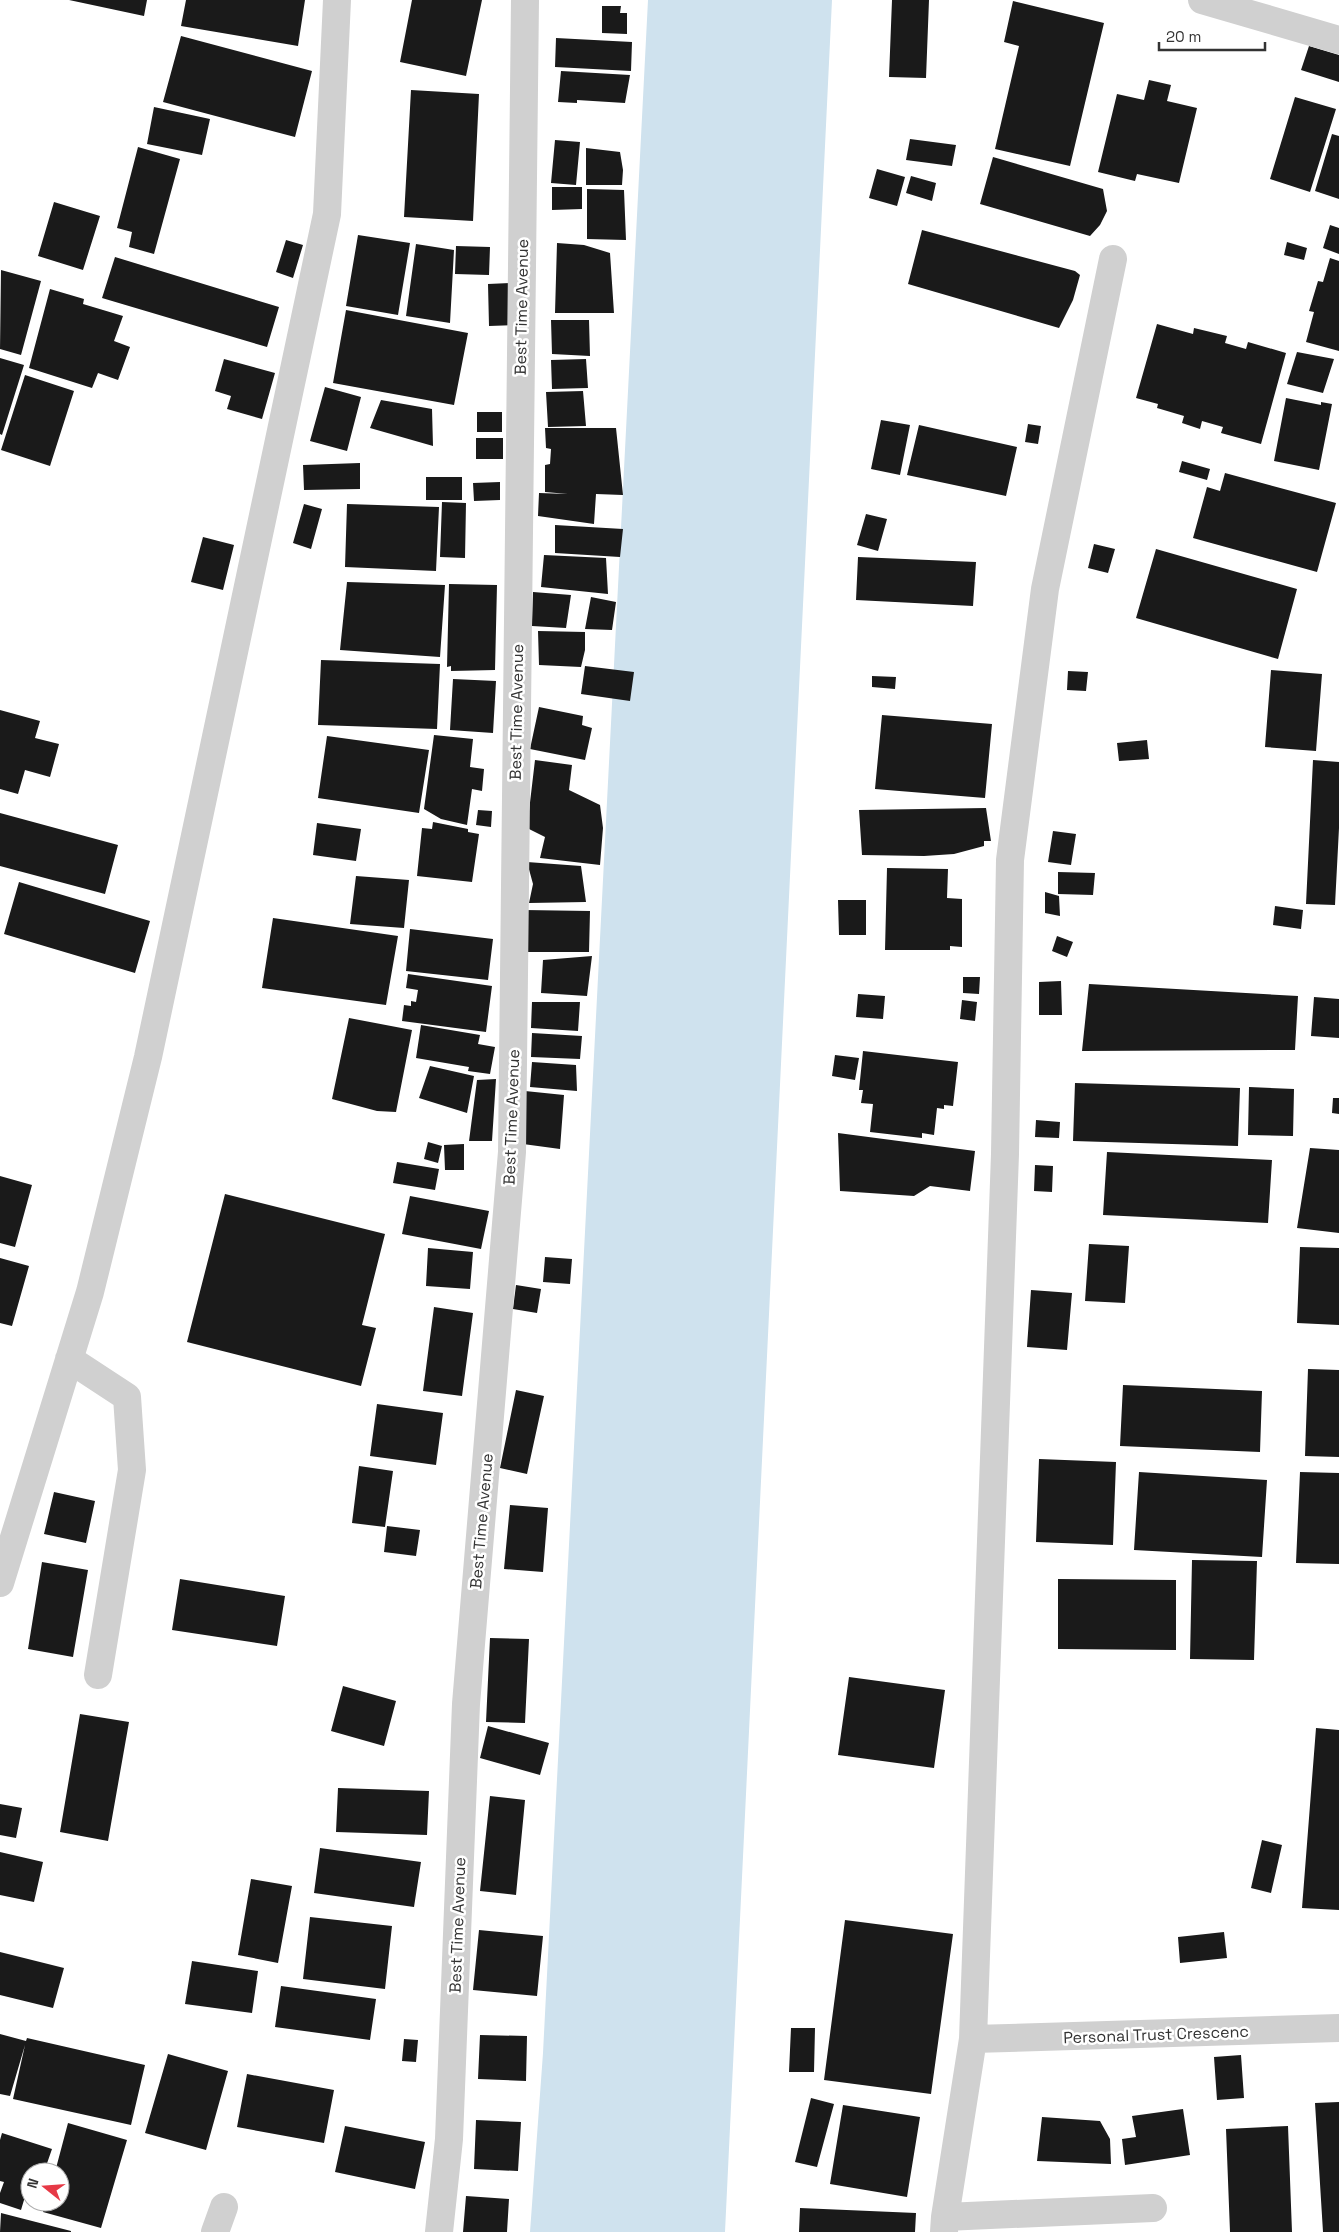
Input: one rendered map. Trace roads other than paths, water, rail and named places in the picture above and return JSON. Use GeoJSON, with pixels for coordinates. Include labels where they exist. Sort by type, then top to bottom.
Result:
{"type":"FeatureCollection","features":[{"type":"Feature","properties":{"kind":"street"},"geometry":{"type":"LineString","coordinates":[[0,1582],[90,1292],[148,1057],[327,214],[337,0]]}},
{"type":"Feature","properties":{"kind":"street","name":"Best Time Avenue"},"geometry":{"type":"LineString","coordinates":[[439,2232],[449,2139],[466,1704],[512,1152],[525,0]]}},
{"type":"Feature","properties":{"kind":"street"},"geometry":{"type":"LineString","coordinates":[[1202,0],[1339,40]]}},
{"type":"Feature","properties":{"kind":"street"},"geometry":{"type":"LineString","coordinates":[[1113,259],[1045,589],[1010,860],[1005,1164],[973,2039],[944,2224],[1153,2208]]}},
{"type":"Feature","properties":{"kind":"street"},"geometry":{"type":"LineString","coordinates":[[69,1359],[127,1397],[132,1470],[98,1675]]}},
{"type":"Feature","properties":{"kind":"street","name":"Personal Trust Crescenc"},"geometry":{"type":"LineString","coordinates":[[973,2039],[1339,2028]]}},
{"type":"Feature","properties":{"kind":"street"},"geometry":{"type":"LineString","coordinates":[[215,2232],[224,2207]]}},
{"type":"Feature","properties":{"kind":"water"},"geometry":{"type":"Polygon","coordinates":[[[648,0],[832,0],[725,2232],[530,2232],[543,2053],[648,0]]]}}]}
